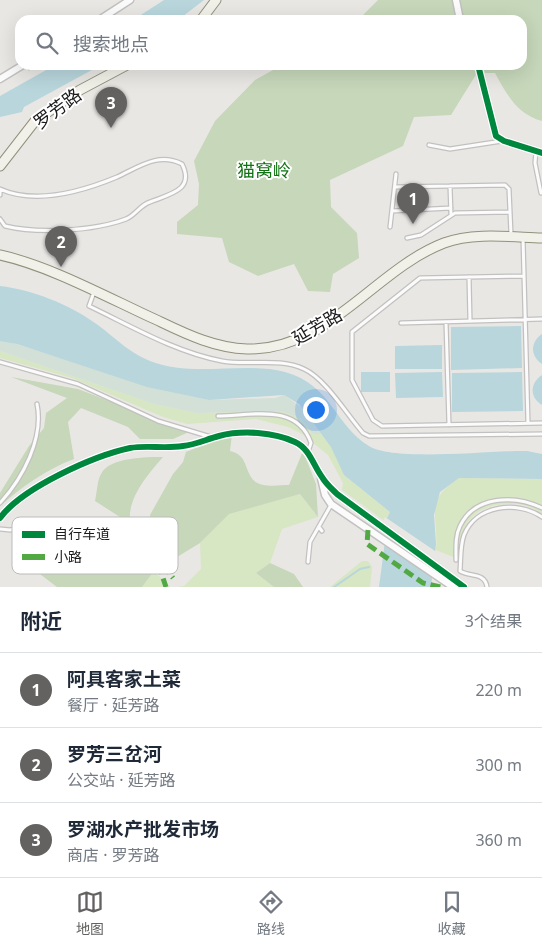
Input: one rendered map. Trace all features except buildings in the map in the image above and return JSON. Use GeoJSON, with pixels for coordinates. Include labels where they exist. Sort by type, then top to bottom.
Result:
{"type":"FeatureCollection","features":[{"type":"Feature","properties":{"kind":"main road"},"geometry":{"type":"LineString","coordinates":[[205,15],[216,0]]}},
{"type":"Feature","properties":{"kind":"main road","name":"罗芳路"},"geometry":{"type":"LineString","coordinates":[[0,166],[35,121],[80,90],[117,70]]}},
{"type":"Feature","properties":{"kind":"main road","name":"延芳路"},"geometry":{"type":"LineString","coordinates":[[0,255],[30,263],[213,344],[247,349],[267,348],[295,341],[324,326],[434,247],[462,239],[542,238]]}},
{"type":"Feature","properties":{"kind":"street"},"geometry":{"type":"LineString","coordinates":[[107,15],[130,0]]}},
{"type":"Feature","properties":{"kind":"street"},"geometry":{"type":"LineString","coordinates":[[456,0],[459,15]]}},
{"type":"Feature","properties":{"kind":"street"},"geometry":{"type":"LineString","coordinates":[[0,79],[15,70]]}},
{"type":"Feature","properties":{"kind":"street"},"geometry":{"type":"LineString","coordinates":[[479,70],[496,136],[504,141],[540,150]]}},
{"type":"Feature","properties":{"kind":"street"},"geometry":{"type":"LineString","coordinates":[[0,518],[15,502],[36,488],[110,454],[132,448],[184,446],[233,434],[261,434],[292,440],[308,452],[321,476],[337,494],[438,571],[453,587]]}},
{"type":"Feature","properties":{"kind":"street"},"geometry":{"type":"LineString","coordinates":[[321,476],[325,495],[332,504],[370,531],[464,587]]}},
{"type":"Feature","properties":{"kind":"lane"},"geometry":{"type":"LineString","coordinates":[[429,145],[450,149],[504,141]]}},
{"type":"Feature","properties":{"kind":"lane"},"geometry":{"type":"LineString","coordinates":[[540,150],[535,163],[541,193]]}},
{"type":"Feature","properties":{"kind":"lane"},"geometry":{"type":"LineString","coordinates":[[0,195],[0,189],[9,193],[37,198],[55,195],[115,178],[159,158],[172,159],[182,164],[187,178],[187,182],[178,190],[144,204],[131,216],[111,222],[37,231],[5,226],[0,219]]}},
{"type":"Feature","properties":{"kind":"lane"},"geometry":{"type":"LineString","coordinates":[[390,227],[396,174]]}},
{"type":"Feature","properties":{"kind":"lane"},"geometry":{"type":"LineString","coordinates":[[395,187],[505,185],[509,189],[511,238]]}},
{"type":"Feature","properties":{"kind":"lane"},"geometry":{"type":"LineString","coordinates":[[450,186],[451,215]]}},
{"type":"Feature","properties":{"kind":"lane"},"geometry":{"type":"LineString","coordinates":[[392,211],[451,208]]}},
{"type":"Feature","properties":{"kind":"lane"},"geometry":{"type":"LineString","coordinates":[[407,238],[421,235],[451,215],[510,212]]}},
{"type":"Feature","properties":{"kind":"lane"},"geometry":{"type":"LineString","coordinates":[[523,238],[528,423]]}},
{"type":"Feature","properties":{"kind":"lane"},"geometry":{"type":"LineString","coordinates":[[523,276],[420,278],[352,332],[352,380],[377,423],[389,427],[542,423]]}},
{"type":"Feature","properties":{"kind":"lane"},"geometry":{"type":"LineString","coordinates":[[469,277],[470,321]]}},
{"type":"Feature","properties":{"kind":"lane"},"geometry":{"type":"LineString","coordinates":[[94,292],[89,306],[189,351],[233,363],[289,365],[306,370],[320,381],[363,433],[369,436],[542,434]]}},
{"type":"Feature","properties":{"kind":"lane"},"geometry":{"type":"LineString","coordinates":[[402,323],[542,319]]}},
{"type":"Feature","properties":{"kind":"lane"},"geometry":{"type":"LineString","coordinates":[[446,322],[449,425]]}},
{"type":"Feature","properties":{"kind":"lane"},"geometry":{"type":"LineString","coordinates":[[0,362],[78,384],[158,421],[212,438]]}},
{"type":"Feature","properties":{"kind":"lane"},"geometry":{"type":"LineString","coordinates":[[0,503],[13,488],[36,440],[40,417],[37,404]]}},
{"type":"Feature","properties":{"kind":"lane"},"geometry":{"type":"LineString","coordinates":[[218,416],[281,414],[295,421],[306,434],[311,443],[308,452]]}},
{"type":"Feature","properties":{"kind":"lane"},"geometry":{"type":"LineString","coordinates":[[456,560],[455,543],[460,525],[476,507],[497,499],[522,500],[542,508]]}},
{"type":"Feature","properties":{"kind":"lane"},"geometry":{"type":"LineString","coordinates":[[308,562],[310,542],[332,504]]}},
{"type":"Feature","properties":{"kind":"lane"},"geometry":{"type":"LineString","coordinates":[[487,587],[486,580],[480,576],[464,573],[460,570],[463,539],[469,526],[479,516],[497,508],[515,507],[531,511],[542,517]]}},
{"type":"Feature","properties":{"kind":"lane"},"geometry":{"type":"LineString","coordinates":[[319,527],[322,531]]}},
{"type":"Feature","properties":{"kind":"green space","name":"猫窝岭"},"geometry":{"type":"Polygon","coordinates":[[[378,0],[542,0],[542,121],[533,118],[519,109],[495,73],[477,73],[451,115],[414,117],[403,146],[330,180],[331,207],[357,233],[359,258],[333,274],[330,292],[308,291],[294,264],[258,276],[229,262],[222,238],[177,234],[177,222],[198,205],[199,184],[194,161],[215,121],[255,80],[273,70],[527,70],[527,15],[363,15],[378,0]]]}},
{"type":"Feature","properties":{"kind":"green space"},"geometry":{"type":"Polygon","coordinates":[[[0,351],[154,404],[197,413],[282,411],[301,419],[313,434],[321,434],[335,451],[344,475],[390,512],[386,522],[342,490],[343,483],[328,455],[302,434],[288,427],[256,419],[187,424],[163,417],[72,378],[0,358],[0,351]]]}},
{"type":"Feature","properties":{"kind":"green space"},"geometry":{"type":"Polygon","coordinates":[[[11,377],[78,389],[189,432],[173,439],[140,439],[128,427],[81,408],[68,422],[74,459],[53,468],[35,479],[0,506],[0,493],[29,446],[44,428],[46,413],[67,398],[11,377]]]}},
{"type":"Feature","properties":{"kind":"green space"},"geometry":{"type":"Polygon","coordinates":[[[232,434],[230,451],[242,458],[254,481],[263,485],[289,485],[303,451],[316,484],[318,517],[300,494],[229,514],[200,543],[178,556],[178,517],[151,517],[150,515],[173,474],[183,462],[186,452],[232,434]]]}},
{"type":"Feature","properties":{"kind":"green space"},"geometry":{"type":"Polygon","coordinates":[[[163,457],[138,490],[130,517],[120,517],[95,501],[101,474],[105,468],[120,461],[163,457]]]}},
{"type":"Feature","properties":{"kind":"green space"},"geometry":{"type":"Polygon","coordinates":[[[459,478],[542,479],[542,515],[532,508],[521,505],[489,507],[479,511],[466,526],[461,535],[458,559],[436,550],[435,510],[437,502],[441,494],[459,478]]]}},
{"type":"Feature","properties":{"kind":"green space"},"geometry":{"type":"Polygon","coordinates":[[[300,494],[318,517],[282,529],[270,563],[256,573],[274,587],[177,587],[184,586],[201,569],[200,543],[228,514],[300,494]]]}},
{"type":"Feature","properties":{"kind":"green space"},"geometry":{"type":"Polygon","coordinates":[[[362,561],[368,561],[372,567],[370,587],[330,587],[362,561]]]}},
{"type":"Feature","properties":{"kind":"green space"},"geometry":{"type":"Polygon","coordinates":[[[270,563],[294,574],[303,587],[274,587],[256,573],[270,563]]]}},
{"type":"Feature","properties":{"kind":"green space"},"geometry":{"type":"Polygon","coordinates":[[[40,574],[152,574],[142,587],[57,587],[40,574]]]}},
{"type":"Feature","properties":{"kind":"green space"},"geometry":{"type":"Polygon","coordinates":[[[152,574],[157,574],[170,587],[142,587],[152,574]]]}},
{"type":"Feature","properties":{"kind":"shaded area"},"geometry":{"type":"Polygon","coordinates":[[[0,339],[164,390],[209,400],[275,398],[284,395],[301,407],[321,434],[313,434],[301,419],[282,411],[197,413],[154,404],[0,351],[0,339]]]}},
{"type":"Feature","properties":{"kind":"water"},"geometry":{"type":"Polygon","coordinates":[[[164,0],[204,0],[184,15],[141,15],[164,0]]]}},
{"type":"Feature","properties":{"kind":"water"},"geometry":{"type":"Polygon","coordinates":[[[46,70],[92,70],[24,107],[22,112],[0,117],[0,96],[46,70]]]}},
{"type":"Feature","properties":{"kind":"water"},"geometry":{"type":"Polygon","coordinates":[[[0,286],[37,294],[62,304],[85,316],[134,353],[150,361],[183,368],[268,369],[285,372],[301,378],[323,396],[358,438],[369,446],[382,451],[444,454],[527,451],[542,454],[542,479],[459,478],[440,492],[434,515],[436,544],[431,587],[379,587],[386,533],[383,527],[390,512],[344,475],[331,447],[299,404],[284,395],[209,400],[147,387],[17,344],[0,341],[0,286]]]}},
{"type":"Feature","properties":{"kind":"water"},"geometry":{"type":"Polygon","coordinates":[[[521,326],[522,368],[451,370],[451,327],[521,326]]]}},
{"type":"Feature","properties":{"kind":"water"},"geometry":{"type":"Polygon","coordinates":[[[542,334],[542,364],[535,357],[533,349],[535,341],[542,334]]]}},
{"type":"Feature","properties":{"kind":"water"},"geometry":{"type":"Polygon","coordinates":[[[442,345],[442,369],[395,369],[395,346],[442,345]]]}},
{"type":"Feature","properties":{"kind":"water"},"geometry":{"type":"Polygon","coordinates":[[[361,372],[390,372],[390,392],[361,392],[361,372]]]}},
{"type":"Feature","properties":{"kind":"water"},"geometry":{"type":"Polygon","coordinates":[[[442,372],[443,397],[396,398],[395,373],[442,372]]]}},
{"type":"Feature","properties":{"kind":"water"},"geometry":{"type":"Polygon","coordinates":[[[522,372],[523,411],[452,412],[452,373],[522,372]]]}},
{"type":"Feature","properties":{"kind":"water"},"geometry":{"type":"Polygon","coordinates":[[[542,375],[542,405],[533,394],[533,386],[542,375]]]}},
{"type":"Feature","properties":{"kind":"pier"},"geometry":{"type":"Polygon","coordinates":[[[385,517],[438,553],[434,578],[382,544],[384,533],[380,527],[385,517]]]}},
{"type":"Feature","properties":{"kind":"waterway"},"geometry":{"type":"LineString","coordinates":[[334,587],[360,569],[369,567]]}},
{"type":"Feature","properties":{"kind":"marked path"},"geometry":{"type":"LineString","coordinates":[[368,530],[367,544],[423,583],[441,587]]}},
{"type":"Feature","properties":{"kind":"marked path"},"geometry":{"type":"LineString","coordinates":[[162,574],[166,587]]}},
{"type":"Feature","properties":{"kind":"marked path"},"geometry":{"type":"LineString","coordinates":[[170,574],[173,578]]}},
{"type":"Feature","properties":{"kind":"cycle path"},"geometry":{"type":"LineString","coordinates":[[479,70],[496,136],[504,141],[542,153]]}},
{"type":"Feature","properties":{"kind":"cycle path"},"geometry":{"type":"LineString","coordinates":[[0,518],[10,507],[41,485],[78,466],[115,452],[136,447],[188,445],[228,434],[268,434],[300,445],[308,453],[325,482],[337,494],[464,587]]}},
{"type":"Feature","properties":{"kind":"place","name":"罗湖水产批发市场"},"geometry":{"type":"Point","coordinates":[111,128]}},
{"type":"Feature","properties":{"kind":"place","name":"阿具客家土菜"},"geometry":{"type":"Point","coordinates":[413,224]}},
{"type":"Feature","properties":{"kind":"place","name":"罗芳三岔河"},"geometry":{"type":"Point","coordinates":[61,267]}}]}
